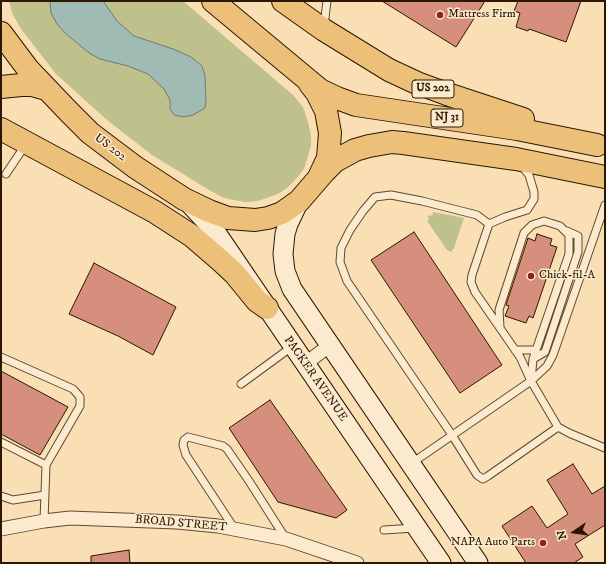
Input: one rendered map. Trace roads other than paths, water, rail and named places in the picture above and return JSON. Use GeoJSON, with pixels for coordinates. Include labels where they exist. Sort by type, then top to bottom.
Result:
{"type":"FeatureCollection","features":[{"type":"Feature","properties":{"kind":"highway","name":"NJ 31"},"geometry":{"type":"LineString","coordinates":[[213,1],[302,76],[320,90],[337,98],[356,105],[517,128],[601,146]]}},
{"type":"Feature","properties":{"kind":"highway","name":"US 202"},"geometry":{"type":"LineString","coordinates":[[292,4],[324,30],[389,70],[417,83],[601,146]]}},
{"type":"Feature","properties":{"kind":"highway","name":"US 202"},"geometry":{"type":"LineString","coordinates":[[1,34],[46,89],[90,133],[135,167],[184,199],[219,215],[247,220],[263,219],[275,216],[291,208],[299,201],[329,166],[348,153],[369,146],[392,142],[438,147],[516,159],[605,177]]}},
{"type":"Feature","properties":{"kind":"highway"},"geometry":{"type":"LineString","coordinates":[[302,76],[316,93],[326,111],[329,122],[330,133],[328,158],[316,181]]}},
{"type":"Feature","properties":{"kind":"highway"},"geometry":{"type":"LineString","coordinates":[[1,87],[32,85],[46,89]]}},
{"type":"Feature","properties":{"kind":"highway"},"geometry":{"type":"LineString","coordinates":[[1,129],[155,212],[192,236],[235,274],[256,301],[267,308]]}},
{"type":"Feature","properties":{"kind":"main road","name":"PACKER AVENUE"},"geometry":{"type":"LineString","coordinates":[[184,199],[192,205],[215,231],[441,563]]}},
{"type":"Feature","properties":{"kind":"main road"},"geometry":{"type":"LineString","coordinates":[[299,201],[288,224],[285,234],[283,254],[283,262],[292,289],[478,563]]}},
{"type":"Feature","properties":{"kind":"street"},"geometry":{"type":"LineString","coordinates":[[305,364],[330,345]]}},
{"type":"Feature","properties":{"kind":"street","name":"BROAD STREET"},"geometry":{"type":"LineString","coordinates":[[1,529],[70,518],[177,522],[234,528],[286,539],[357,563]]}},
{"type":"Feature","properties":{"kind":"lane"},"geometry":{"type":"LineString","coordinates":[[324,30],[327,1]]}},
{"type":"Feature","properties":{"kind":"lane"},"geometry":{"type":"LineString","coordinates":[[6,174],[27,142]]}},
{"type":"Feature","properties":{"kind":"lane"},"geometry":{"type":"LineString","coordinates":[[516,159],[529,175],[534,192],[534,199],[527,210],[489,224],[471,282],[475,292],[515,350],[558,427],[605,448]]}},
{"type":"Feature","properties":{"kind":"lane"},"geometry":{"type":"LineString","coordinates":[[489,224],[477,215],[468,212],[391,195],[375,198],[363,211],[340,248],[340,262],[347,281],[452,435],[477,476],[483,479],[558,427]]}},
{"type":"Feature","properties":{"kind":"lane"},"geometry":{"type":"LineString","coordinates":[[410,464],[531,381],[547,366],[553,355],[605,205]]}},
{"type":"Feature","properties":{"kind":"lane"},"geometry":{"type":"LineString","coordinates":[[500,328],[499,310],[524,233],[532,225],[544,221],[560,226],[569,235],[570,254],[533,358],[531,381]]}},
{"type":"Feature","properties":{"kind":"lane"},"geometry":{"type":"LineString","coordinates":[[533,358],[545,352],[578,252],[578,236],[564,230]]}},
{"type":"Feature","properties":{"kind":"lane"},"geometry":{"type":"LineString","coordinates":[[241,384],[293,346]]}},
{"type":"Feature","properties":{"kind":"lane"},"geometry":{"type":"LineString","coordinates":[[515,350],[536,350]]}},
{"type":"Feature","properties":{"kind":"lane"},"geometry":{"type":"LineString","coordinates":[[1,357],[73,389],[80,397],[80,406],[46,464],[44,521]]}},
{"type":"Feature","properties":{"kind":"lane"},"geometry":{"type":"LineString","coordinates":[[234,528],[186,455],[183,444],[184,440],[188,437],[223,446],[227,449],[241,467],[286,539]]}},
{"type":"Feature","properties":{"kind":"lane"},"geometry":{"type":"LineString","coordinates":[[1,442],[46,464]]}},
{"type":"Feature","properties":{"kind":"lane"},"geometry":{"type":"LineString","coordinates":[[1,496],[13,500],[45,495]]}},
{"type":"Feature","properties":{"kind":"lane"},"geometry":{"type":"LineString","coordinates":[[384,530],[418,528]]}},
{"type":"Feature","properties":{"kind":"water"},"geometry":{"type":"Polygon","coordinates":[[[50,1],[103,1],[117,21],[134,36],[173,49],[191,57],[202,66],[205,76],[205,108],[193,115],[184,117],[174,115],[170,109],[170,100],[164,89],[148,74],[128,66],[100,59],[89,53],[65,33],[57,24],[51,13],[50,1]]]}},
{"type":"Feature","properties":{"kind":"place","name":"Mattress Firm"},"geometry":{"type":"Point","coordinates":[440,15]}},
{"type":"Feature","properties":{"kind":"place","name":"Chick-fil-A"},"geometry":{"type":"Point","coordinates":[531,276]}},
{"type":"Feature","properties":{"kind":"place","name":"NAPA Auto Parts"},"geometry":{"type":"Point","coordinates":[543,543]}}]}
